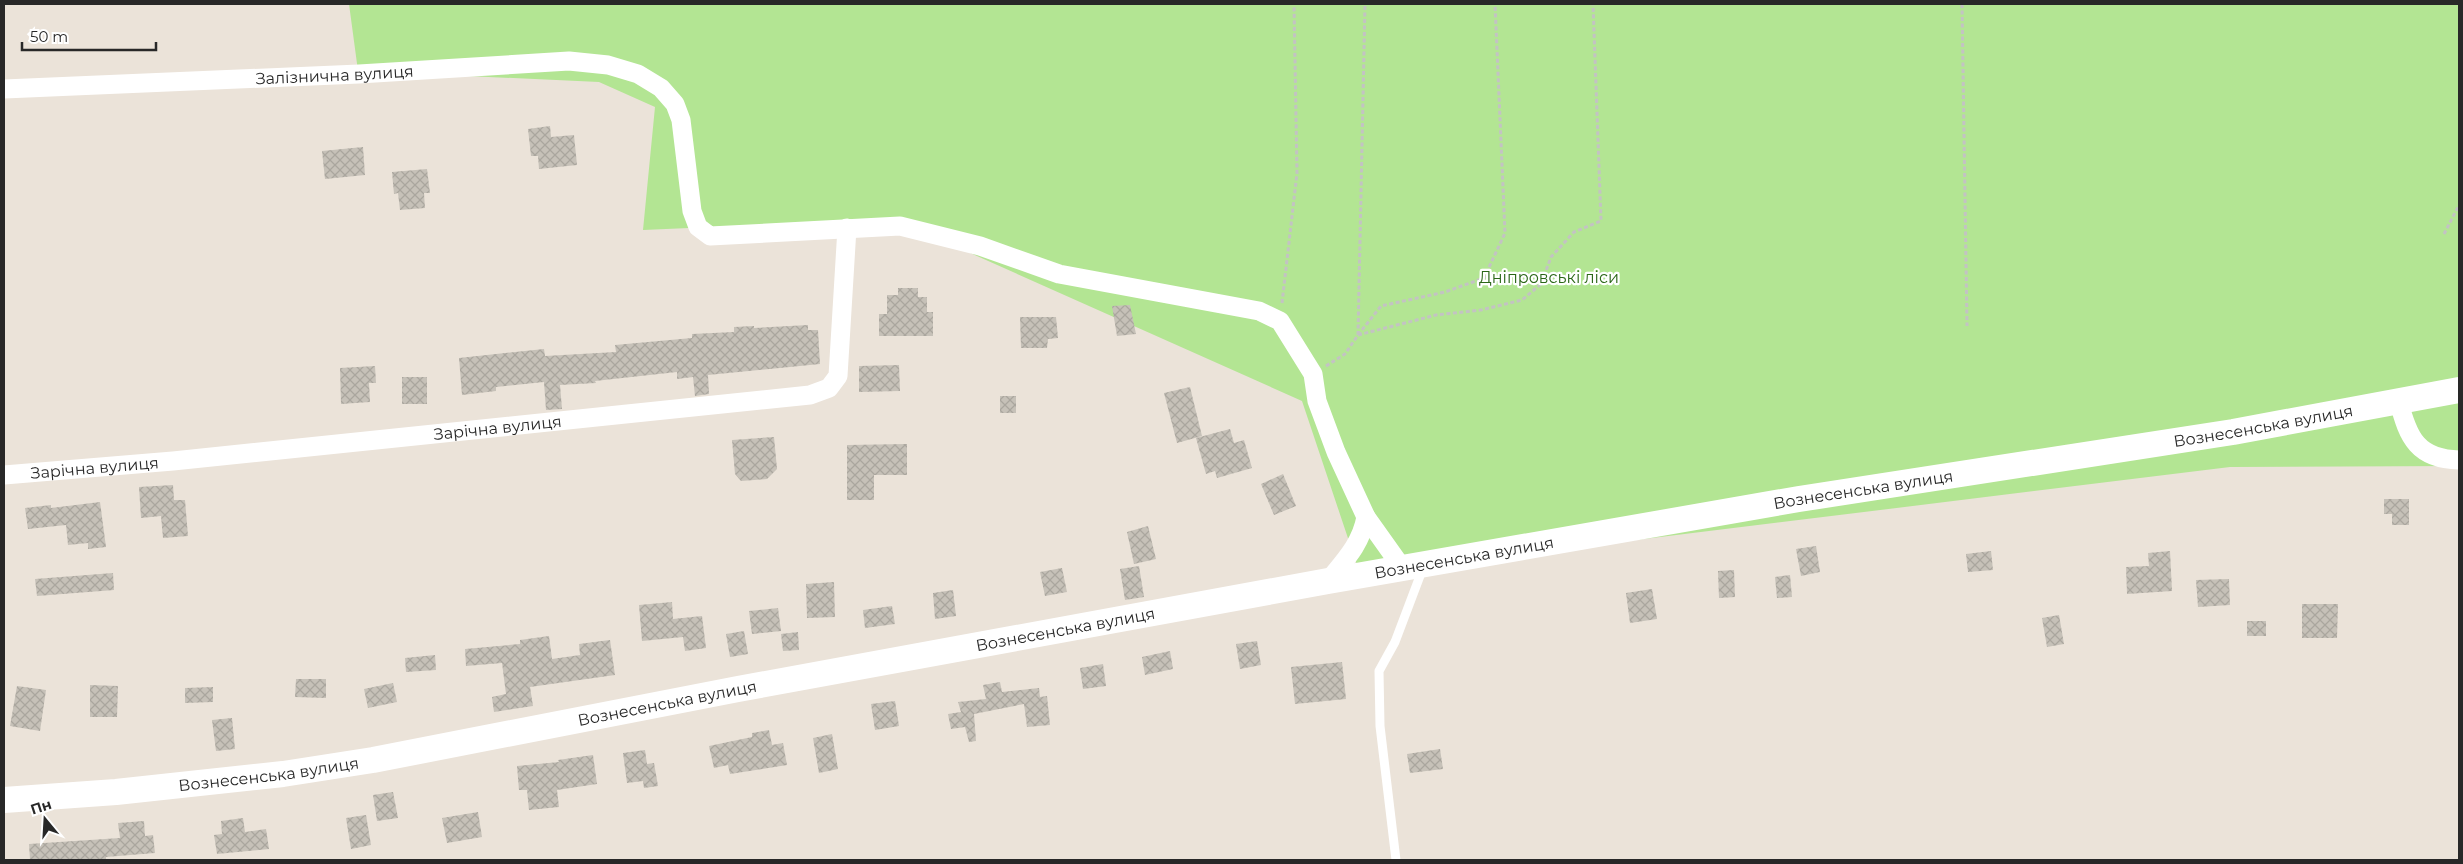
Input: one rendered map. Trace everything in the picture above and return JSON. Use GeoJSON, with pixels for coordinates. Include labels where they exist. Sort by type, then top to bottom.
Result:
{"type":"FeatureCollection","features":[{"type":"Feature","properties":{"kind":"main road","name":"Вознесенська вулиця"},"geometry":{"type":"LineString","coordinates":[[4,800],[116,792],[283,774],[373,760],[738,689],[1328,581],[1799,499],[2234,432],[2459,390]]}},
{"type":"Feature","properties":{"kind":"street","name":"Залізнична вулиця"},"geometry":{"type":"LineString","coordinates":[[4,90],[349,74],[569,61],[608,65],[638,74],[661,88],[675,104],[682,120],[692,212],[698,227],[710,236],[847,228]]}},
{"type":"Feature","properties":{"kind":"street"},"geometry":{"type":"LineString","coordinates":[[847,228],[900,226],[980,246],[1059,274],[1259,311],[1280,322],[1313,374],[1318,401],[1336,452],[1366,517],[1413,567]]}},
{"type":"Feature","properties":{"kind":"street","name":"Зарічна вулиця"},"geometry":{"type":"LineString","coordinates":[[4,475],[173,461],[810,394],[829,388],[838,376],[847,228]]}},
{"type":"Feature","properties":{"kind":"street"},"geometry":{"type":"LineString","coordinates":[[2399,402],[2408,433],[2418,447],[2444,459],[2459,460]]}},
{"type":"Feature","properties":{"kind":"street","name":"Вознесенська вулиця"},"geometry":{"type":"LineString","coordinates":[[1328,581],[1353,551],[1363,534],[1366,517]]}},
{"type":"Feature","properties":{"kind":"lane"},"geometry":{"type":"LineString","coordinates":[[1396,860],[1380,726],[1379,671],[1395,642],[1413,567]]}},
{"type":"Feature","properties":{"kind":"path"},"geometry":{"type":"LineString","coordinates":[[1280,322],[1297,172],[1294,4]]}},
{"type":"Feature","properties":{"kind":"path"},"geometry":{"type":"LineString","coordinates":[[1358,335],[1365,4]]}},
{"type":"Feature","properties":{"kind":"path"},"geometry":{"type":"LineString","coordinates":[[1313,374],[1345,354],[1381,306],[1445,292],[1484,278],[1505,233],[1495,4]]}},
{"type":"Feature","properties":{"kind":"path"},"geometry":{"type":"LineString","coordinates":[[1358,335],[1436,315],[1481,310],[1522,300],[1541,284],[1551,257],[1574,232],[1601,221],[1592,4]]}},
{"type":"Feature","properties":{"kind":"path"},"geometry":{"type":"LineString","coordinates":[[1962,4],[1967,326]]}},
{"type":"Feature","properties":{"kind":"path"},"geometry":{"type":"LineString","coordinates":[[2444,234],[2459,205]]}},
{"type":"Feature","properties":{"kind":"green space","name":"Дніпровські ліси"},"geometry":{"type":"Polygon","coordinates":[[[349,4],[2459,4],[2459,466],[2230,467],[1360,574],[1302,401],[894,219],[643,230],[655,107],[599,82],[358,71],[349,4]]]}},
{"type":"Feature","properties":{"kind":"building"},"geometry":{"type":"Polygon","coordinates":[[[550,126],[551,137],[574,135],[577,165],[539,169],[538,156],[531,156],[528,129],[550,126]]]}},
{"type":"Feature","properties":{"kind":"building"},"geometry":{"type":"Polygon","coordinates":[[[363,147],[365,175],[325,179],[322,151],[363,147]]]}},
{"type":"Feature","properties":{"kind":"building"},"geometry":{"type":"Polygon","coordinates":[[[427,169],[430,193],[424,193],[425,208],[400,210],[398,193],[394,194],[392,172],[427,169]]]}},
{"type":"Feature","properties":{"kind":"building"},"geometry":{"type":"Polygon","coordinates":[[[898,288],[918,288],[918,297],[927,297],[927,312],[933,312],[933,336],[879,336],[879,314],[887,314],[887,295],[898,295],[898,288]]]}},
{"type":"Feature","properties":{"kind":"building"},"geometry":{"type":"Polygon","coordinates":[[[1130,305],[1136,334],[1117,336],[1112,306],[1130,305]]]}},
{"type":"Feature","properties":{"kind":"building"},"geometry":{"type":"Polygon","coordinates":[[[1020,317],[1056,317],[1058,338],[1048,339],[1047,348],[1021,348],[1020,317]]]}},
{"type":"Feature","properties":{"kind":"building"},"geometry":{"type":"Polygon","coordinates":[[[808,325],[808,330],[818,330],[820,364],[708,375],[709,394],[695,396],[693,377],[677,379],[677,372],[595,381],[596,383],[560,385],[562,409],[546,410],[544,382],[496,387],[496,391],[462,395],[459,358],[544,349],[545,356],[616,352],[615,345],[692,338],[692,334],[734,332],[734,327],[754,326],[754,328],[808,325]]]}},
{"type":"Feature","properties":{"kind":"building"},"geometry":{"type":"Polygon","coordinates":[[[899,365],[900,391],[859,392],[859,366],[899,365]]]}},
{"type":"Feature","properties":{"kind":"building"},"geometry":{"type":"Polygon","coordinates":[[[375,366],[376,383],[369,383],[370,402],[341,404],[340,368],[375,366]]]}},
{"type":"Feature","properties":{"kind":"building"},"geometry":{"type":"Polygon","coordinates":[[[402,377],[427,377],[427,404],[402,404],[402,377]]]}},
{"type":"Feature","properties":{"kind":"building"},"geometry":{"type":"Polygon","coordinates":[[[1190,387],[1202,436],[1177,443],[1164,393],[1190,387]]]}},
{"type":"Feature","properties":{"kind":"building"},"geometry":{"type":"Polygon","coordinates":[[[1000,396],[1016,396],[1016,413],[1000,413],[1000,396]]]}},
{"type":"Feature","properties":{"kind":"building"},"geometry":{"type":"Polygon","coordinates":[[[1230,429],[1234,443],[1244,440],[1252,468],[1217,478],[1215,471],[1206,474],[1196,438],[1230,429]]]}},
{"type":"Feature","properties":{"kind":"building"},"geometry":{"type":"Polygon","coordinates":[[[774,437],[777,469],[767,479],[741,481],[735,474],[732,440],[774,437]]]}},
{"type":"Feature","properties":{"kind":"building"},"geometry":{"type":"Polygon","coordinates":[[[907,444],[907,475],[874,475],[874,500],[847,500],[847,445],[907,444]]]}},
{"type":"Feature","properties":{"kind":"building"},"geometry":{"type":"Polygon","coordinates":[[[1283,474],[1296,506],[1274,515],[1261,484],[1283,474]]]}},
{"type":"Feature","properties":{"kind":"building"},"geometry":{"type":"Polygon","coordinates":[[[173,485],[174,500],[185,500],[188,536],[163,538],[161,516],[141,518],[139,487],[173,485]]]}},
{"type":"Feature","properties":{"kind":"building"},"geometry":{"type":"Polygon","coordinates":[[[2384,499],[2409,499],[2409,525],[2392,525],[2392,514],[2384,514],[2384,499]]]}},
{"type":"Feature","properties":{"kind":"building"},"geometry":{"type":"Polygon","coordinates":[[[100,502],[106,547],[88,549],[88,543],[68,545],[66,525],[28,529],[25,508],[51,505],[51,508],[100,502]]]}},
{"type":"Feature","properties":{"kind":"building"},"geometry":{"type":"Polygon","coordinates":[[[1148,526],[1156,559],[1134,564],[1127,532],[1148,526]]]}},
{"type":"Feature","properties":{"kind":"building"},"geometry":{"type":"Polygon","coordinates":[[[1816,546],[1820,572],[1801,576],[1796,549],[1816,546]]]}},
{"type":"Feature","properties":{"kind":"building"},"geometry":{"type":"Polygon","coordinates":[[[1991,551],[1993,570],[1968,572],[1966,554],[1991,551]]]}},
{"type":"Feature","properties":{"kind":"building"},"geometry":{"type":"Polygon","coordinates":[[[2170,551],[2172,591],[2127,594],[2126,567],[2149,566],[2148,553],[2170,551]]]}},
{"type":"Feature","properties":{"kind":"building"},"geometry":{"type":"Polygon","coordinates":[[[1139,566],[1144,597],[1125,600],[1120,569],[1139,566]]]}},
{"type":"Feature","properties":{"kind":"building"},"geometry":{"type":"Polygon","coordinates":[[[1062,568],[1067,592],[1045,596],[1040,572],[1062,568]]]}},
{"type":"Feature","properties":{"kind":"building"},"geometry":{"type":"Polygon","coordinates":[[[1734,570],[1735,597],[1719,598],[1718,571],[1734,570]]]}},
{"type":"Feature","properties":{"kind":"building"},"geometry":{"type":"Polygon","coordinates":[[[113,573],[114,590],[37,596],[35,579],[113,573]]]}},
{"type":"Feature","properties":{"kind":"building"},"geometry":{"type":"Polygon","coordinates":[[[1790,575],[1792,597],[1777,598],[1775,577],[1790,575]]]}},
{"type":"Feature","properties":{"kind":"building"},"geometry":{"type":"Polygon","coordinates":[[[2229,579],[2230,605],[2198,607],[2196,580],[2229,579]]]}},
{"type":"Feature","properties":{"kind":"building"},"geometry":{"type":"Polygon","coordinates":[[[834,582],[835,617],[807,618],[806,584],[834,582]]]}},
{"type":"Feature","properties":{"kind":"building"},"geometry":{"type":"Polygon","coordinates":[[[1652,589],[1657,619],[1630,623],[1626,593],[1652,589]]]}},
{"type":"Feature","properties":{"kind":"building"},"geometry":{"type":"Polygon","coordinates":[[[953,590],[956,616],[935,619],[933,593],[953,590]]]}},
{"type":"Feature","properties":{"kind":"building"},"geometry":{"type":"Polygon","coordinates":[[[672,602],[673,619],[702,616],[706,648],[685,651],[683,637],[642,641],[639,605],[672,602]]]}},
{"type":"Feature","properties":{"kind":"building"},"geometry":{"type":"Polygon","coordinates":[[[2302,604],[2338,604],[2337,638],[2302,638],[2302,604]]]}},
{"type":"Feature","properties":{"kind":"building"},"geometry":{"type":"Polygon","coordinates":[[[892,606],[895,624],[865,628],[863,610],[892,606]]]}},
{"type":"Feature","properties":{"kind":"building"},"geometry":{"type":"Polygon","coordinates":[[[778,608],[781,631],[752,634],[749,611],[778,608]]]}},
{"type":"Feature","properties":{"kind":"building"},"geometry":{"type":"Polygon","coordinates":[[[2059,615],[2064,644],[2047,647],[2042,618],[2059,615]]]}},
{"type":"Feature","properties":{"kind":"building"},"geometry":{"type":"Polygon","coordinates":[[[2247,621],[2266,621],[2266,636],[2247,636],[2247,621]]]}},
{"type":"Feature","properties":{"kind":"building"},"geometry":{"type":"Polygon","coordinates":[[[744,631],[748,654],[730,657],[726,634],[744,631]]]}},
{"type":"Feature","properties":{"kind":"building"},"geometry":{"type":"Polygon","coordinates":[[[798,632],[799,650],[783,651],[781,634],[798,632]]]}},
{"type":"Feature","properties":{"kind":"building"},"geometry":{"type":"Polygon","coordinates":[[[549,636],[552,659],[580,655],[579,644],[610,640],[615,675],[530,687],[533,706],[494,712],[492,697],[506,694],[502,663],[466,666],[465,649],[520,644],[520,640],[549,636]]]}},
{"type":"Feature","properties":{"kind":"building"},"geometry":{"type":"Polygon","coordinates":[[[1257,641],[1261,665],[1240,669],[1236,644],[1257,641]]]}},
{"type":"Feature","properties":{"kind":"building"},"geometry":{"type":"Polygon","coordinates":[[[1170,651],[1173,669],[1145,675],[1142,657],[1170,651]]]}},
{"type":"Feature","properties":{"kind":"building"},"geometry":{"type":"Polygon","coordinates":[[[435,655],[436,670],[406,672],[405,658],[435,655]]]}},
{"type":"Feature","properties":{"kind":"building"},"geometry":{"type":"Polygon","coordinates":[[[1342,662],[1346,699],[1295,704],[1291,667],[1342,662]]]}},
{"type":"Feature","properties":{"kind":"building"},"geometry":{"type":"Polygon","coordinates":[[[1103,664],[1106,686],[1083,689],[1080,668],[1103,664]]]}},
{"type":"Feature","properties":{"kind":"building"},"geometry":{"type":"Polygon","coordinates":[[[296,679],[326,679],[326,698],[295,697],[296,679]]]}},
{"type":"Feature","properties":{"kind":"building"},"geometry":{"type":"Polygon","coordinates":[[[1000,682],[1002,692],[1039,688],[1040,697],[1047,696],[1050,725],[1027,727],[1024,704],[974,714],[976,741],[969,742],[965,727],[951,729],[948,714],[961,712],[958,702],[986,699],[983,685],[1000,682]]]}},
{"type":"Feature","properties":{"kind":"building"},"geometry":{"type":"Polygon","coordinates":[[[393,683],[397,702],[368,708],[364,689],[393,683]]]}},
{"type":"Feature","properties":{"kind":"building"},"geometry":{"type":"Polygon","coordinates":[[[90,685],[118,686],[117,717],[90,717],[90,685]]]}},
{"type":"Feature","properties":{"kind":"building"},"geometry":{"type":"Polygon","coordinates":[[[17,686],[46,690],[40,731],[10,726],[17,686]]]}},
{"type":"Feature","properties":{"kind":"building"},"geometry":{"type":"Polygon","coordinates":[[[213,687],[213,702],[185,703],[185,688],[213,687]]]}},
{"type":"Feature","properties":{"kind":"building"},"geometry":{"type":"Polygon","coordinates":[[[895,701],[899,726],[875,730],[871,704],[895,701]]]}},
{"type":"Feature","properties":{"kind":"building"},"geometry":{"type":"Polygon","coordinates":[[[232,718],[235,749],[216,751],[212,720],[232,718]]]}},
{"type":"Feature","properties":{"kind":"building"},"geometry":{"type":"Polygon","coordinates":[[[769,730],[772,745],[783,743],[787,765],[730,774],[728,765],[714,768],[709,746],[752,737],[752,733],[769,730]]]}},
{"type":"Feature","properties":{"kind":"building"},"geometry":{"type":"Polygon","coordinates":[[[832,734],[838,769],[819,773],[813,738],[832,734]]]}},
{"type":"Feature","properties":{"kind":"building"},"geometry":{"type":"Polygon","coordinates":[[[1440,749],[1443,769],[1410,773],[1407,754],[1440,749]]]}},
{"type":"Feature","properties":{"kind":"building"},"geometry":{"type":"Polygon","coordinates":[[[645,750],[647,764],[654,763],[658,786],[644,788],[643,781],[627,783],[623,753],[645,750]]]}},
{"type":"Feature","properties":{"kind":"building"},"geometry":{"type":"Polygon","coordinates":[[[593,755],[597,784],[557,790],[559,807],[529,810],[527,790],[519,790],[517,766],[559,762],[558,760],[593,755]]]}},
{"type":"Feature","properties":{"kind":"building"},"geometry":{"type":"Polygon","coordinates":[[[393,792],[398,818],[377,821],[373,795],[393,792]]]}},
{"type":"Feature","properties":{"kind":"building"},"geometry":{"type":"Polygon","coordinates":[[[478,812],[482,837],[447,843],[442,818],[478,812]]]}},
{"type":"Feature","properties":{"kind":"building"},"geometry":{"type":"Polygon","coordinates":[[[366,815],[371,845],[351,849],[346,818],[366,815]]]}},
{"type":"Feature","properties":{"kind":"building"},"geometry":{"type":"Polygon","coordinates":[[[243,818],[245,832],[266,829],[269,849],[217,854],[214,835],[222,834],[221,821],[243,818]]]}},
{"type":"Feature","properties":{"kind":"building"},"geometry":{"type":"Polygon","coordinates":[[[144,821],[145,836],[153,835],[155,853],[106,857],[106,860],[30,860],[29,844],[120,838],[118,823],[144,821]]]}}]}
